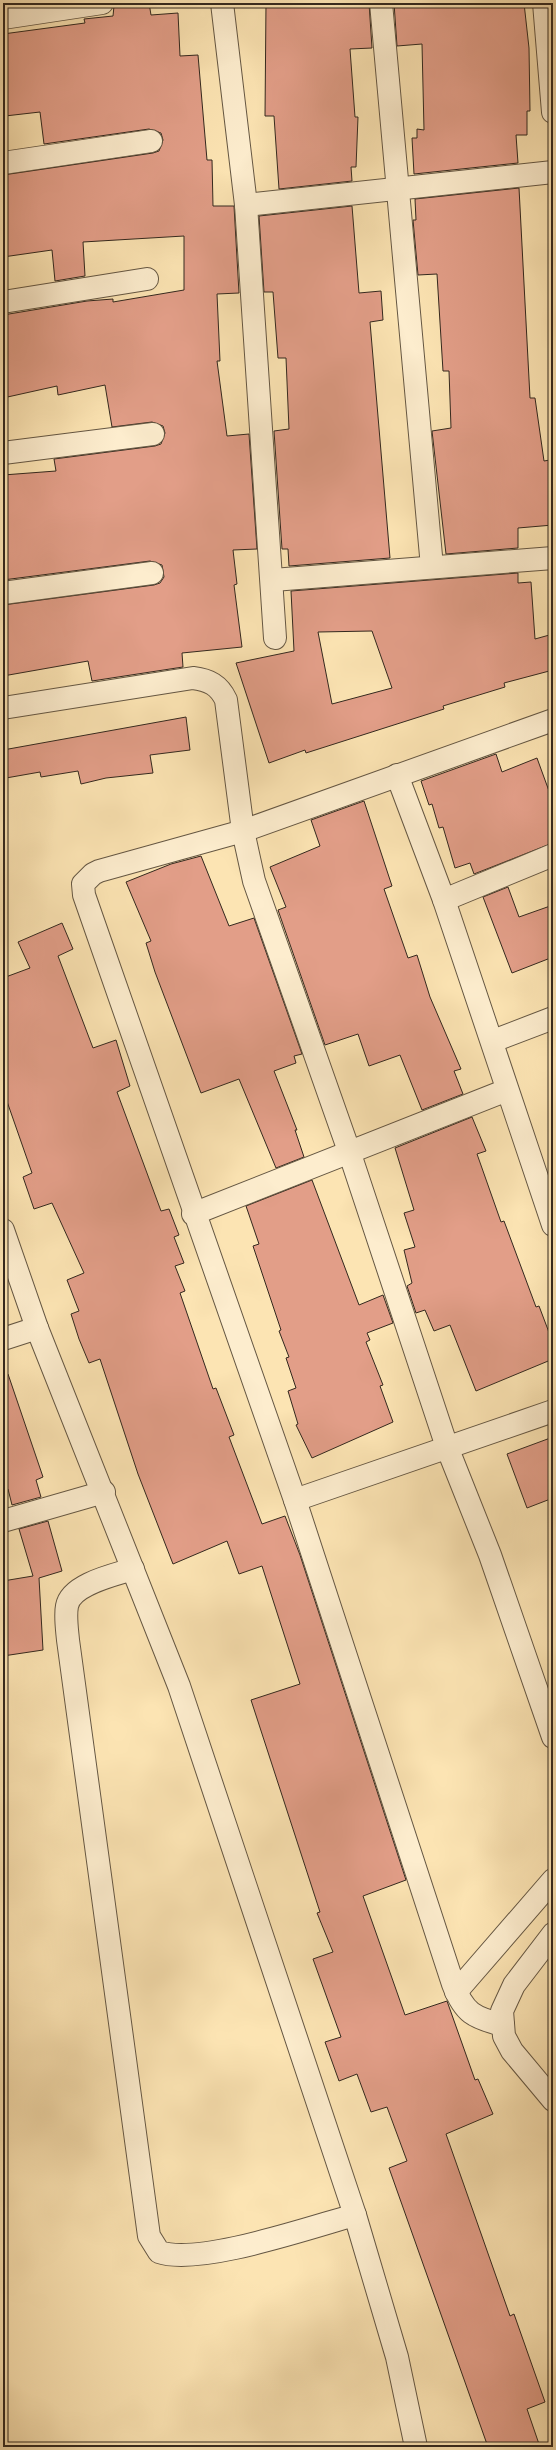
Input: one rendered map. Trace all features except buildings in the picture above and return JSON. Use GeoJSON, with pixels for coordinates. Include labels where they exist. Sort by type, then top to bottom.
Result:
{"type":"FeatureCollection","features":[{"type":"Feature","properties":{"kind":"street"},"geometry":{"type":"LineString","coordinates":[[3,18],[102,3]]}},
{"type":"Feature","properties":{"kind":"street"},"geometry":{"type":"LineString","coordinates":[[222,3],[246,205],[273,580],[275,638]]}},
{"type":"Feature","properties":{"kind":"street"},"geometry":{"type":"LineString","coordinates":[[381,3],[399,188],[432,567]]}},
{"type":"Feature","properties":{"kind":"street"},"geometry":{"type":"LineString","coordinates":[[544,3],[553,112]]}},
{"type":"Feature","properties":{"kind":"street"},"geometry":{"type":"LineString","coordinates":[[3,163],[151,141]]}},
{"type":"Feature","properties":{"kind":"street"},"geometry":{"type":"LineString","coordinates":[[246,205],[553,172]]}},
{"type":"Feature","properties":{"kind":"street"},"geometry":{"type":"LineString","coordinates":[[3,302],[147,280]]}},
{"type":"Feature","properties":{"kind":"street"},"geometry":{"type":"LineString","coordinates":[[3,453],[153,434]]}},
{"type":"Feature","properties":{"kind":"street"},"geometry":{"type":"LineString","coordinates":[[273,580],[553,558]]}},
{"type":"Feature","properties":{"kind":"street"},"geometry":{"type":"LineString","coordinates":[[3,593],[152,573]]}},
{"type":"Feature","properties":{"kind":"street"},"geometry":{"type":"LineString","coordinates":[[3,708],[193,678],[207,680],[217,686],[226,700],[243,830],[254,881],[349,1151],[447,1447],[490,1554],[553,1737]]}},
{"type":"Feature","properties":{"kind":"street"},"geometry":{"type":"LineString","coordinates":[[503,2025],[487,2021],[469,2013],[456,1992],[295,1500],[193,1214],[84,895],[83,884],[93,874],[100,871],[243,830],[553,720]]}},
{"type":"Feature","properties":{"kind":"street"},"geometry":{"type":"LineString","coordinates":[[398,775],[444,900],[553,1226]]}},
{"type":"Feature","properties":{"kind":"street"},"geometry":{"type":"LineString","coordinates":[[444,900],[553,855]]}},
{"type":"Feature","properties":{"kind":"street"},"geometry":{"type":"LineString","coordinates":[[492,1041],[553,1018]]}},
{"type":"Feature","properties":{"kind":"street"},"geometry":{"type":"LineString","coordinates":[[193,1214],[349,1151],[507,1090]]}},
{"type":"Feature","properties":{"kind":"street"},"geometry":{"type":"LineString","coordinates":[[3,1230],[37,1328],[104,1492],[180,1686],[355,2215],[397,2357],[416,2447]]}},
{"type":"Feature","properties":{"kind":"street"},"geometry":{"type":"LineString","coordinates":[[3,1339],[37,1328]]}},
{"type":"Feature","properties":{"kind":"street"},"geometry":{"type":"LineString","coordinates":[[295,1500],[553,1411]]}},
{"type":"Feature","properties":{"kind":"street"},"geometry":{"type":"LineString","coordinates":[[3,1521],[104,1492]]}},
{"type":"Feature","properties":{"kind":"street"},"geometry":{"type":"LineString","coordinates":[[133,1569],[100,1579],[74,1592],[67,1606],[67,1620],[76,1701],[149,2236],[159,2252],[182,2256],[220,2251],[355,2215]]}},
{"type":"Feature","properties":{"kind":"street"},"geometry":{"type":"LineString","coordinates":[[456,1992],[553,1880]]}},
{"type":"Feature","properties":{"kind":"street"},"geometry":{"type":"LineString","coordinates":[[553,1934],[514,1985],[502,2011],[504,2036],[512,2050],[553,2100]]}}]}
